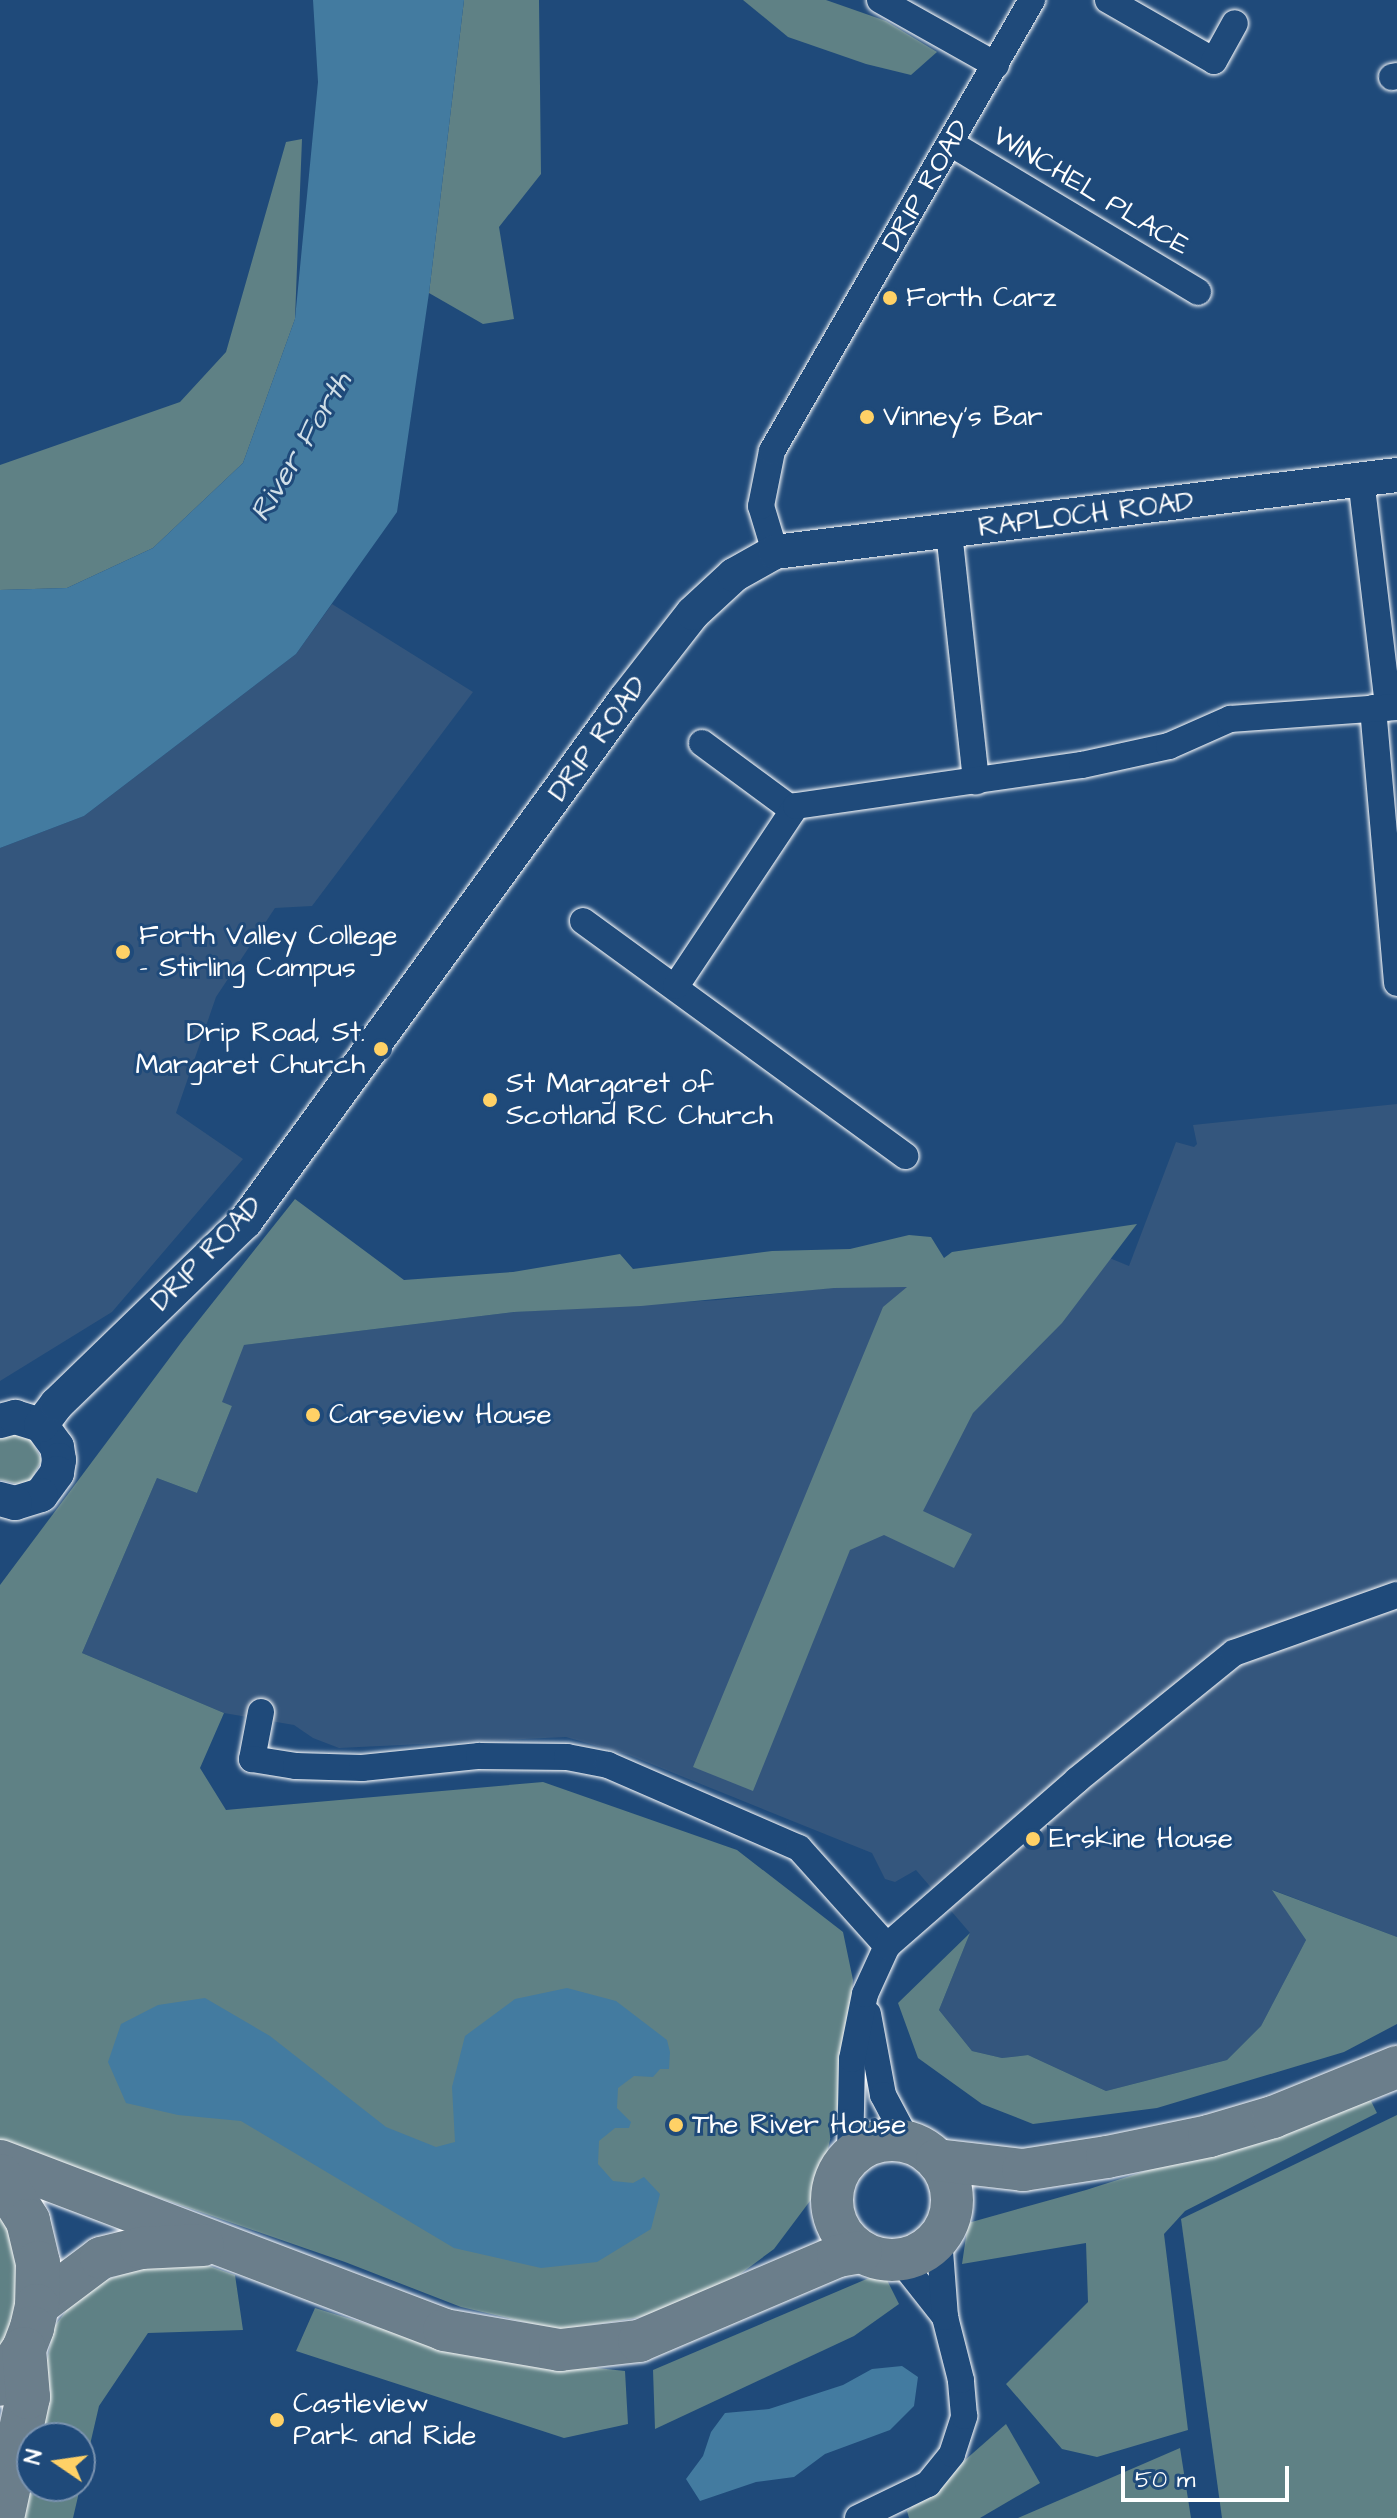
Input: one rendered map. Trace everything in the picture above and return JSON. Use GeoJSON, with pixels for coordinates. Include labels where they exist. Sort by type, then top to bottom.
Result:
{"type":"FeatureCollection","features":[{"type":"Feature","properties":{"kind":"highway"},"geometry":{"type":"LineString","coordinates":[[0,2176],[28,2221],[38,2263],[37,2306],[12,2366],[28,2397],[2,2518]]}},
{"type":"Feature","properties":{"kind":"main road"},"geometry":{"type":"LineString","coordinates":[[881,2256],[843,2235],[833,2213],[834,2182],[850,2156],[879,2141],[1023,2170],[1209,2136],[1273,2117],[1397,2067]]}},
{"type":"Feature","properties":{"kind":"main road"},"geometry":{"type":"LineString","coordinates":[[922,2151],[946,2173],[946,2220]]}},
{"type":"Feature","properties":{"kind":"main road"},"geometry":{"type":"LineString","coordinates":[[0,2161],[444,2330],[560,2350],[639,2341],[838,2256],[922,2252],[946,2220],[1023,2170]]}},
{"type":"Feature","properties":{"kind":"main road"},"geometry":{"type":"LineString","coordinates":[[770,2285],[823,2230],[833,2213]]}},
{"type":"Feature","properties":{"kind":"main road"},"geometry":{"type":"LineString","coordinates":[[37,2306],[101,2258],[141,2248],[225,2245]]}},
{"type":"Feature","properties":{"kind":"street"},"geometry":{"type":"LineString","coordinates":[[880,0],[996,65]]}},
{"type":"Feature","properties":{"kind":"street","name":"DRIP ROAD"},"geometry":{"type":"LineString","coordinates":[[41,1425],[57,1404],[245,1222],[625,700],[693,613],[734,575],[775,552],[761,506],[772,451],[952,144],[1032,0]]}},
{"type":"Feature","properties":{"kind":"street"},"geometry":{"type":"LineString","coordinates":[[1108,0],[1214,61],[1235,23]]}},
{"type":"Feature","properties":{"kind":"street","name":"WINCHEL PLACE"},"geometry":{"type":"LineString","coordinates":[[952,144],[1198,292]]}},
{"type":"Feature","properties":{"kind":"street","name":"RAPLOCH ROAD"},"geometry":{"type":"LineString","coordinates":[[775,552],[1397,475]]}},
{"type":"Feature","properties":{"kind":"street"},"geometry":{"type":"LineString","coordinates":[[1361,479],[1386,708],[1397,983]]}},
{"type":"Feature","properties":{"kind":"street"},"geometry":{"type":"LineString","coordinates":[[949,532],[976,782]]}},
{"type":"Feature","properties":{"kind":"street"},"geometry":{"type":"LineString","coordinates":[[676,986],[796,806],[976,782],[1169,746],[1230,719],[1386,708]]}},
{"type":"Feature","properties":{"kind":"street"},"geometry":{"type":"LineString","coordinates":[[702,743],[793,810]]}},
{"type":"Feature","properties":{"kind":"street"},"geometry":{"type":"LineString","coordinates":[[583,921],[905,1156]]}},
{"type":"Feature","properties":{"kind":"street"},"geometry":{"type":"LineString","coordinates":[[0,1421],[15,1417],[41,1425],[57,1447],[57,1473],[41,1495],[15,1503],[1,1503]]}},
{"type":"Feature","properties":{"kind":"street"},"geometry":{"type":"LineString","coordinates":[[850,2156],[852,2059],[865,1994],[887,1946],[1088,1771],[1234,1653],[1397,1595]]}},
{"type":"Feature","properties":{"kind":"street"},"geometry":{"type":"LineString","coordinates":[[261,1712],[252,1759],[362,1768],[479,1756],[532,1756],[567,1757],[608,1765],[799,1848],[887,1946]]}},
{"type":"Feature","properties":{"kind":"street"},"geometry":{"type":"LineString","coordinates":[[865,1994],[883,2095],[922,2151]]}},
{"type":"Feature","properties":{"kind":"street"},"geometry":{"type":"LineString","coordinates":[[858,2518],[928,2484],[952,2454],[964,2416],[961,2380],[945,2317],[946,2220]]}},
{"type":"Feature","properties":{"kind":"street"},"geometry":{"type":"LineString","coordinates":[[881,2256],[945,2317]]}},
{"type":"Feature","properties":{"kind":"shaded area","name":"Forth Valley College - Stirling Campus"},"geometry":{"type":"Polygon","coordinates":[[[332,604],[473,692],[312,906],[275,908],[216,997],[176,1113],[243,1159],[112,1312],[0,1381],[0,848],[84,816],[296,654],[332,604]]]}},
{"type":"Feature","properties":{"kind":"shaded area"},"geometry":{"type":"Polygon","coordinates":[[[1397,1104],[1397,1937],[1273,1890],[1306,1940],[1261,2026],[1227,2060],[1106,2091],[1028,2055],[1002,2058],[972,2051],[939,2010],[970,1933],[916,1870],[895,1882],[885,1879],[872,1853],[629,1755],[566,1737],[339,1748],[313,1738],[294,1725],[224,1713],[82,1653],[157,1478],[197,1493],[232,1406],[221,1403],[243,1345],[514,1312],[718,1300],[939,1276],[1090,1250],[1129,1266],[1176,1142],[1194,1147],[1197,1144],[1193,1125],[1397,1104]]]}},
{"type":"Feature","properties":{"kind":"green space"},"geometry":{"type":"Polygon","coordinates":[[[464,0],[539,0],[541,174],[499,227],[514,319],[483,324],[429,293],[464,0]]]}},
{"type":"Feature","properties":{"kind":"green space"},"geometry":{"type":"Polygon","coordinates":[[[743,0],[826,0],[886,21],[937,52],[911,75],[866,64],[788,37],[743,0]]]}},
{"type":"Feature","properties":{"kind":"green space"},"geometry":{"type":"Polygon","coordinates":[[[302,139],[295,319],[243,463],[153,548],[67,588],[0,590],[0,465],[180,402],[226,352],[286,142],[302,139]]]}},
{"type":"Feature","properties":{"kind":"green space"},"geometry":{"type":"Polygon","coordinates":[[[295,1199],[404,1280],[513,1272],[620,1254],[633,1269],[772,1251],[850,1249],[909,1235],[931,1237],[944,1258],[952,1252],[1137,1224],[1062,1323],[973,1413],[923,1511],[972,1534],[954,1568],[884,1535],[850,1550],[753,1791],[693,1767],[883,1307],[907,1287],[834,1288],[641,1306],[514,1312],[244,1345],[222,1402],[232,1406],[197,1493],[157,1478],[82,1653],[224,1713],[200,1768],[226,1810],[543,1782],[737,1850],[843,1932],[853,1980],[843,2082],[819,2189],[774,2249],[705,2300],[637,2318],[558,2330],[461,2307],[345,2262],[0,2143],[0,1585],[183,1340],[295,1199]]]}},
{"type":"Feature","properties":{"kind":"green space"},"geometry":{"type":"Polygon","coordinates":[[[14,1433],[30,1438],[42,1460],[30,1482],[22,1485],[0,1480],[0,1439],[14,1433]]]}},
{"type":"Feature","properties":{"kind":"green space"},"geometry":{"type":"Polygon","coordinates":[[[1272,1890],[1397,1937],[1397,2024],[1344,2052],[1157,2108],[1033,2124],[982,2104],[918,2058],[898,2003],[970,1933],[939,2010],[972,2051],[1002,2058],[1028,2055],[1106,2091],[1227,2060],[1261,2026],[1306,1940],[1272,1890]]]}},
{"type":"Feature","properties":{"kind":"green space"},"geometry":{"type":"Polygon","coordinates":[[[1370,2099],[1377,2113],[1185,2211],[1164,2234],[1188,2430],[1097,2457],[1062,2449],[1006,2384],[1088,2302],[1086,2243],[962,2264],[968,2223],[1086,2190],[1370,2099]]]}},
{"type":"Feature","properties":{"kind":"green space"},"geometry":{"type":"Polygon","coordinates":[[[1397,2115],[1397,2518],[1222,2518],[1181,2219],[1397,2115]]]}},
{"type":"Feature","properties":{"kind":"green space"},"geometry":{"type":"Polygon","coordinates":[[[0,2194],[26,2300],[0,2361],[0,2194]]]}},
{"type":"Feature","properties":{"kind":"green space"},"geometry":{"type":"Polygon","coordinates":[[[178,2255],[235,2275],[243,2330],[148,2333],[99,2406],[95,2422],[34,2422],[54,2327],[83,2288],[178,2255]]]}},
{"type":"Feature","properties":{"kind":"green space"},"geometry":{"type":"Polygon","coordinates":[[[883,2272],[899,2304],[854,2336],[655,2429],[653,2370],[883,2272]]]}},
{"type":"Feature","properties":{"kind":"green space"},"geometry":{"type":"Polygon","coordinates":[[[315,2308],[465,2354],[625,2371],[628,2424],[564,2438],[296,2351],[315,2308]]]}},
{"type":"Feature","properties":{"kind":"green space"},"geometry":{"type":"Polygon","coordinates":[[[1006,2424],[1040,2483],[980,2518],[909,2518],[907,2511],[1006,2424]]]}},
{"type":"Feature","properties":{"kind":"green space"},"geometry":{"type":"Polygon","coordinates":[[[1180,2448],[1191,2518],[1018,2518],[1180,2448]]]}},
{"type":"Feature","properties":{"kind":"green space"},"geometry":{"type":"Polygon","coordinates":[[[17,2502],[77,2502],[73,2518],[14,2518],[17,2502]]]}},
{"type":"Feature","properties":{"kind":"water","name":"River Forth"},"geometry":{"type":"Polygon","coordinates":[[[313,0],[464,0],[429,293],[397,512],[296,654],[84,816],[0,848],[0,590],[67,588],[153,548],[243,463],[295,319],[318,82],[313,0]]]}},
{"type":"Feature","properties":{"kind":"water"},"geometry":{"type":"Polygon","coordinates":[[[567,1988],[616,2001],[667,2040],[670,2052],[669,2069],[660,2069],[653,2077],[634,2076],[618,2088],[617,2108],[631,2122],[629,2128],[615,2128],[599,2141],[598,2164],[613,2181],[633,2183],[644,2177],[660,2194],[651,2229],[597,2262],[541,2268],[454,2248],[241,2121],[178,2115],[126,2103],[108,2062],[121,2024],[158,2005],[205,1998],[270,2036],[386,2127],[436,2147],[455,2142],[452,2087],[465,2036],[515,1999],[567,1988]]]}},
{"type":"Feature","properties":{"kind":"water"},"geometry":{"type":"Polygon","coordinates":[[[902,2366],[918,2377],[914,2406],[890,2430],[825,2454],[794,2477],[756,2482],[700,2501],[686,2479],[703,2456],[711,2432],[725,2413],[769,2409],[843,2385],[872,2369],[902,2366]]]}},
{"type":"Feature","properties":{"kind":"place","name":"Forth Carz"},"geometry":{"type":"Point","coordinates":[890,298]}},
{"type":"Feature","properties":{"kind":"place","name":"Vinney's Bar"},"geometry":{"type":"Point","coordinates":[867,417]}},
{"type":"Feature","properties":{"kind":"place","name":"Forth Valley College - Stirling Campus"},"geometry":{"type":"Point","coordinates":[123,952]}},
{"type":"Feature","properties":{"kind":"place","name":"Drip Road, St. Margaret Church"},"geometry":{"type":"Point","coordinates":[381,1049]}},
{"type":"Feature","properties":{"kind":"place","name":"St Margaret of Scotland RC Church"},"geometry":{"type":"Point","coordinates":[490,1100]}},
{"type":"Feature","properties":{"kind":"place","name":"Carseview House"},"geometry":{"type":"Point","coordinates":[313,1415]}},
{"type":"Feature","properties":{"kind":"place","name":"Erskine House"},"geometry":{"type":"Point","coordinates":[1033,1839]}},
{"type":"Feature","properties":{"kind":"place","name":"The River House"},"geometry":{"type":"Point","coordinates":[676,2125]}},
{"type":"Feature","properties":{"kind":"place","name":"Castleview Park and Ride"},"geometry":{"type":"Point","coordinates":[277,2420]}}]}
